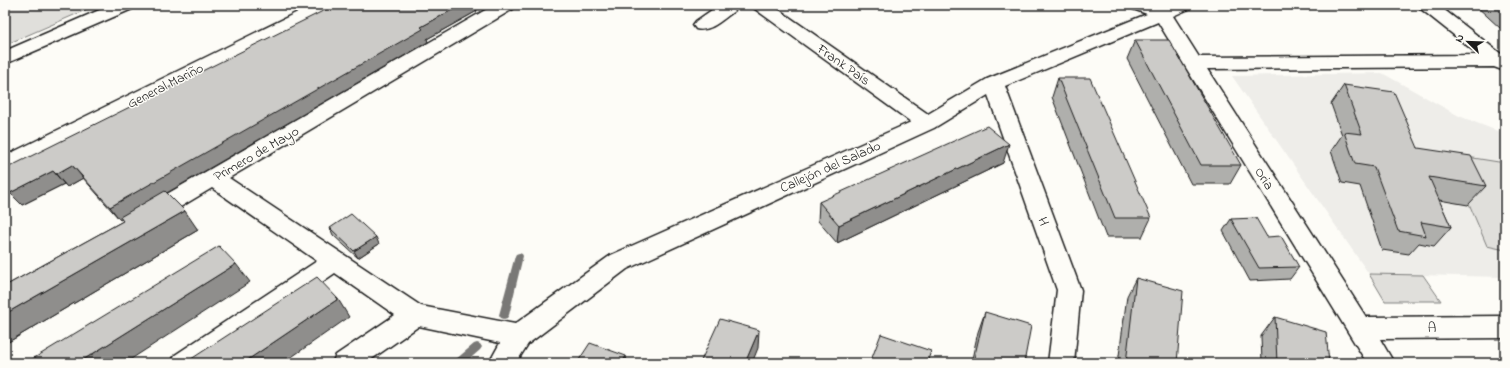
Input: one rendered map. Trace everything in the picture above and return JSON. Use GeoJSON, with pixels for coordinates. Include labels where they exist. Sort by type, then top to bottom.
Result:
{"type":"FeatureCollection","features":[{"type":"Feature","properties":{"kind":"street"},"geometry":{"type":"LineString","coordinates":[[5,58],[126,5]]}},
{"type":"Feature","properties":{"kind":"street","name":"General Mariño"},"geometry":{"type":"LineString","coordinates":[[5,165],[326,5]]}},
{"type":"Feature","properties":{"kind":"street","name":"Primero de Mayo"},"geometry":{"type":"LineString","coordinates":[[132,225],[507,5]]}},
{"type":"Feature","properties":{"kind":"street"},"geometry":{"type":"LineString","coordinates":[[702,24],[731,5]]}},
{"type":"Feature","properties":{"kind":"street","name":"Frank País"},"geometry":{"type":"LineString","coordinates":[[761,5],[927,123]]}},
{"type":"Feature","properties":{"kind":"street"},"geometry":{"type":"LineString","coordinates":[[1139,5],[1162,13]]}},
{"type":"Feature","properties":{"kind":"street","name":"Callejón del Salado"},"geometry":{"type":"LineString","coordinates":[[502,363],[519,336],[619,262],[927,123],[994,83],[1183,5]]}},
{"type":"Feature","properties":{"kind":"street"},"geometry":{"type":"LineString","coordinates":[[1427,5],[1502,63]]}},
{"type":"Feature","properties":{"kind":"street","name":"Oria"},"geometry":{"type":"LineString","coordinates":[[1162,13],[1381,363]]}},
{"type":"Feature","properties":{"kind":"street"},"geometry":{"type":"LineString","coordinates":[[1193,63],[1502,63]]}},
{"type":"Feature","properties":{"kind":"street","name":"H"},"geometry":{"type":"LineString","coordinates":[[994,83],[1069,290],[1061,363]]}},
{"type":"Feature","properties":{"kind":"street"},"geometry":{"type":"LineString","coordinates":[[212,178],[415,315],[519,336]]}},
{"type":"Feature","properties":{"kind":"street"},"geometry":{"type":"LineString","coordinates":[[184,363],[336,261]]}},
{"type":"Feature","properties":{"kind":"street"},"geometry":{"type":"LineString","coordinates":[[345,363],[415,315]]}},
{"type":"Feature","properties":{"kind":"street","name":"A"},"geometry":{"type":"LineString","coordinates":[[1359,328],[1505,327]]}},
{"type":"Feature","properties":{"kind":"shaded area"},"geometry":{"type":"Polygon","coordinates":[[[5,5],[97,5],[5,45],[5,5]]]}},
{"type":"Feature","properties":{"kind":"shaded area"},"geometry":{"type":"Polygon","coordinates":[[[1382,73],[1459,116],[1505,134],[1505,277],[1369,274],[1232,76],[1382,73]]]}},
{"type":"Feature","properties":{"kind":"shaded area"},"geometry":{"type":"Polygon","coordinates":[[[1448,154],[1505,163],[1505,250],[1487,246],[1448,154]]]}},
{"type":"Feature","properties":{"kind":"shaded area"},"geometry":{"type":"Polygon","coordinates":[[[1369,274],[1423,275],[1441,301],[1385,301],[1369,274]]]}},
{"type":"Feature","properties":{"kind":"building"},"geometry":{"type":"Polygon","coordinates":[[[335,5],[461,5],[421,27],[423,29],[110,207],[72,165],[56,174],[53,171],[10,193],[5,186],[5,169],[335,5]]]}},
{"type":"Feature","properties":{"kind":"building"},"geometry":{"type":"Polygon","coordinates":[[[1135,40],[1169,40],[1241,165],[1201,165],[1135,40]]]}},
{"type":"Feature","properties":{"kind":"building"},"geometry":{"type":"Polygon","coordinates":[[[1058,78],[1090,78],[1151,218],[1115,218],[1058,78]]]}},
{"type":"Feature","properties":{"kind":"building"},"geometry":{"type":"Polygon","coordinates":[[[1344,85],[1394,92],[1418,148],[1471,156],[1486,186],[1429,177],[1451,227],[1421,222],[1426,236],[1398,231],[1374,167],[1355,164],[1344,132],[1362,134],[1344,85]]]}},
{"type":"Feature","properties":{"kind":"building"},"geometry":{"type":"Polygon","coordinates":[[[987,126],[1009,144],[839,225],[819,202],[987,126]]]}},
{"type":"Feature","properties":{"kind":"building"},"geometry":{"type":"Polygon","coordinates":[[[165,191],[185,211],[5,314],[5,286],[123,221],[120,217],[165,191]]]}},
{"type":"Feature","properties":{"kind":"building"},"geometry":{"type":"Polygon","coordinates":[[[351,214],[376,237],[354,251],[330,228],[351,214]]]}},
{"type":"Feature","properties":{"kind":"building"},"geometry":{"type":"Polygon","coordinates":[[[1256,218],[1267,237],[1281,236],[1299,267],[1259,268],[1231,219],[1256,218]]]}},
{"type":"Feature","properties":{"kind":"building"},"geometry":{"type":"Polygon","coordinates":[[[219,246],[236,264],[78,363],[26,363],[219,246]]]}},
{"type":"Feature","properties":{"kind":"building"},"geometry":{"type":"Polygon","coordinates":[[[317,277],[338,299],[243,363],[185,363],[317,277]]]}},
{"type":"Feature","properties":{"kind":"building"},"geometry":{"type":"Polygon","coordinates":[[[1136,278],[1183,291],[1177,363],[1126,363],[1136,278]]]}},
{"type":"Feature","properties":{"kind":"building"},"geometry":{"type":"Polygon","coordinates":[[[985,312],[1031,326],[1024,363],[973,363],[985,312]]]}},
{"type":"Feature","properties":{"kind":"building"},"geometry":{"type":"Polygon","coordinates":[[[1275,317],[1326,332],[1329,363],[1277,363],[1275,317]]]}},
{"type":"Feature","properties":{"kind":"building"},"geometry":{"type":"Polygon","coordinates":[[[720,319],[759,330],[745,363],[700,363],[720,319]]]}},
{"type":"Feature","properties":{"kind":"building"},"geometry":{"type":"Polygon","coordinates":[[[881,334],[931,351],[927,363],[870,363],[881,334]]]}},
{"type":"Feature","properties":{"kind":"building"},"geometry":{"type":"Polygon","coordinates":[[[590,343],[626,356],[622,363],[577,363],[590,343]]]}},
{"type":"Feature","properties":{"kind":"waterway"},"geometry":{"type":"LineString","coordinates":[[504,315],[519,256]]}},
{"type":"Feature","properties":{"kind":"waterway"},"geometry":{"type":"LineString","coordinates":[[458,363],[477,347]]}}]}
